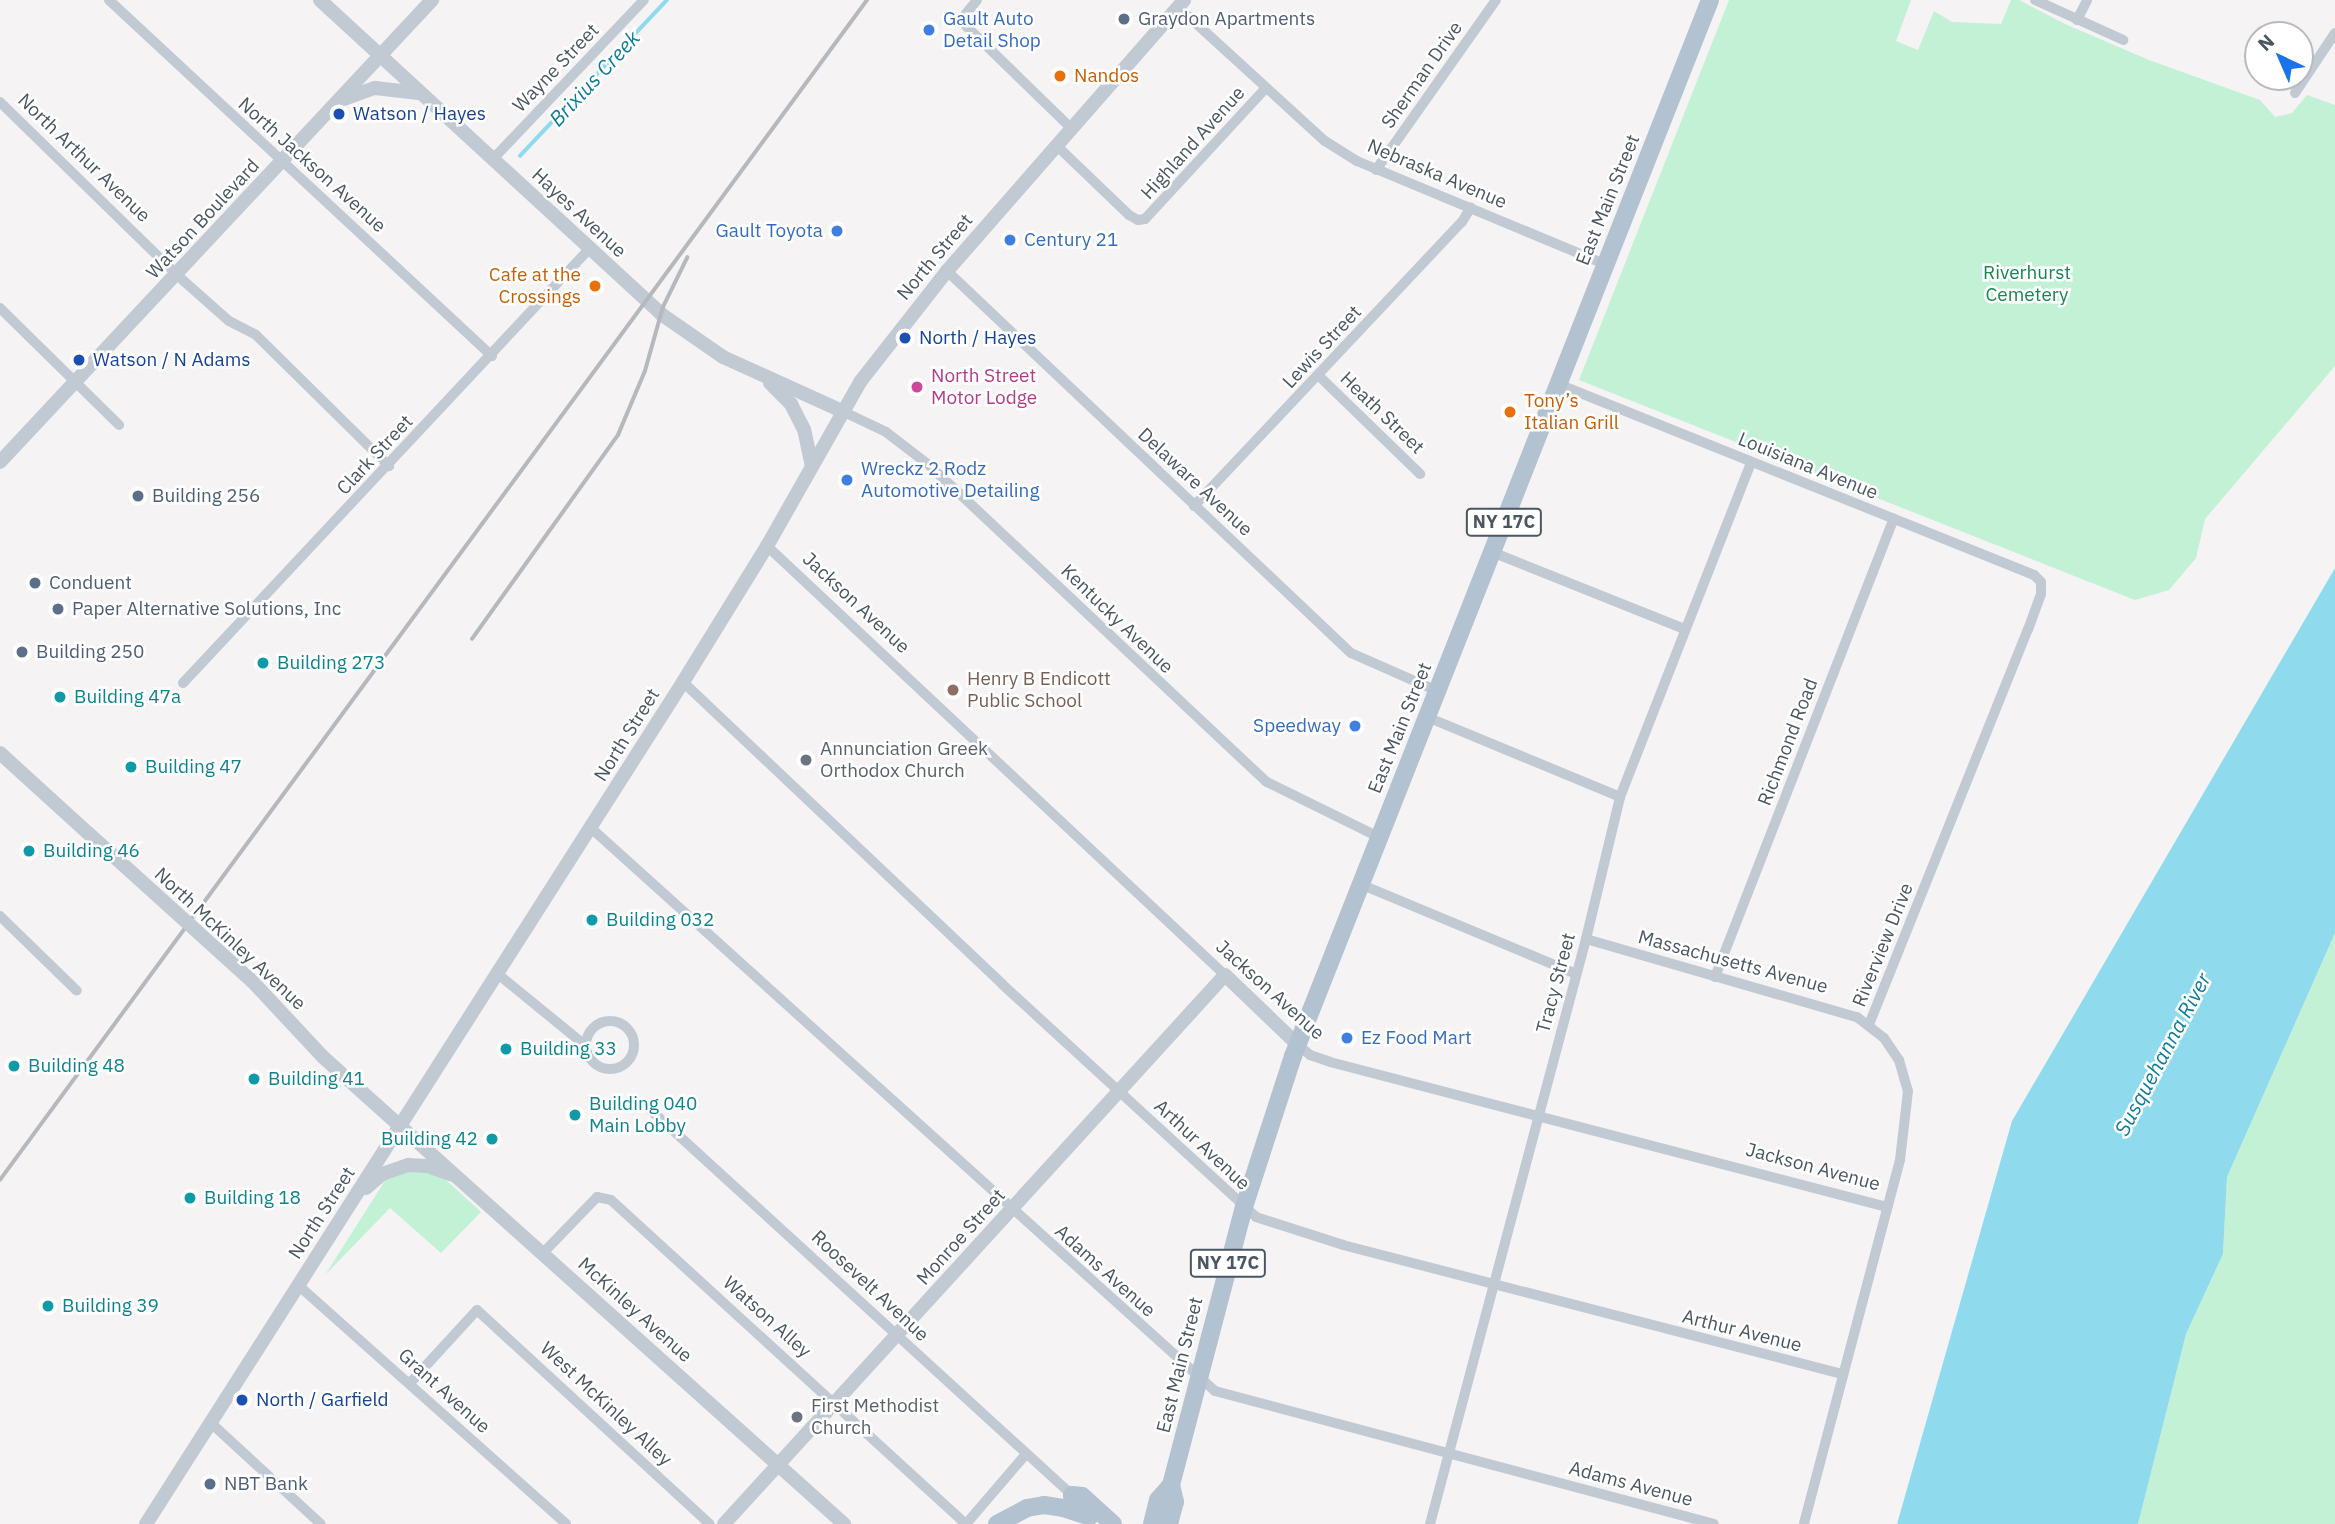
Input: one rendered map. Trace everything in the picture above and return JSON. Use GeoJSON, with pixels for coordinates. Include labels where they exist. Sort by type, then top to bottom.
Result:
{"type":"FeatureCollection","features":[{"type":"Feature","properties":{"kind":"main road","name":"East Main Street"},"geometry":{"type":"LineString","coordinates":[[1158,1520],[1158,1500],[1171,1485],[1244,1207],[1297,1044],[1710,0]]}},
{"type":"Feature","properties":{"kind":"main road"},"geometry":{"type":"LineString","coordinates":[[1094,1521],[1074,1503],[1072,1495],[1082,1496],[1113,1524]]}},
{"type":"Feature","properties":{"kind":"main road"},"geometry":{"type":"LineString","coordinates":[[997,1524],[1027,1508],[1044,1505],[1063,1508],[1094,1521]]}},
{"type":"Feature","properties":{"kind":"main road"},"geometry":{"type":"LineString","coordinates":[[1139,1524],[1158,1520]]}},
{"type":"Feature","properties":{"kind":"street","name":"North Jackson Avenue"},"geometry":{"type":"LineString","coordinates":[[109,0],[281,163],[492,356]]}},
{"type":"Feature","properties":{"kind":"street","name":"Hayes Avenue"},"geometry":{"type":"LineString","coordinates":[[320,0],[679,328],[723,357],[842,411]]}},
{"type":"Feature","properties":{"kind":"street","name":"Watson Boulevard"},"geometry":{"type":"LineString","coordinates":[[0,462],[432,0]]}},
{"type":"Feature","properties":{"kind":"street","name":"Wayne Street"},"geometry":{"type":"LineString","coordinates":[[493,159],[644,0]]}},
{"type":"Feature","properties":{"kind":"street"},"geometry":{"type":"LineString","coordinates":[[977,0],[965,21],[977,40],[1071,128]]}},
{"type":"Feature","properties":{"kind":"street","name":"Sherman Drive"},"geometry":{"type":"LineString","coordinates":[[1376,170],[1496,0]]}},
{"type":"Feature","properties":{"kind":"street"},"geometry":{"type":"LineString","coordinates":[[2035,0],[2123,40]]}},
{"type":"Feature","properties":{"kind":"street"},"geometry":{"type":"LineString","coordinates":[[2077,20],[2087,0]]}},
{"type":"Feature","properties":{"kind":"street","name":"Nebraska Avenue"},"geometry":{"type":"LineString","coordinates":[[1181,4],[1265,89],[1325,141],[1376,170],[1605,264]]}},
{"type":"Feature","properties":{"kind":"street","name":"North Street"},"geometry":{"type":"LineString","coordinates":[[146,1524],[592,828],[768,546],[860,382],[947,271],[1181,4]]}},
{"type":"Feature","properties":{"kind":"street"},"geometry":{"type":"LineString","coordinates":[[2295,93],[2335,33]]}},
{"type":"Feature","properties":{"kind":"street"},"geometry":{"type":"LineString","coordinates":[[337,103],[359,91],[375,88],[420,93]]}},
{"type":"Feature","properties":{"kind":"street","name":"Highland Avenue"},"geometry":{"type":"LineString","coordinates":[[1056,145],[1129,215],[1138,220],[1145,219],[1265,89]]}},
{"type":"Feature","properties":{"kind":"street","name":"North Arthur Avenue"},"geometry":{"type":"LineString","coordinates":[[0,102],[177,275],[229,321],[256,335],[389,466]]}},
{"type":"Feature","properties":{"kind":"street","name":"Lewis Street"},"geometry":{"type":"LineString","coordinates":[[1194,506],[1462,222],[1471,207]]}},
{"type":"Feature","properties":{"kind":"street","name":"Clark Street"},"geometry":{"type":"LineString","coordinates":[[183,683],[492,356],[590,248]]}},
{"type":"Feature","properties":{"kind":"street","name":"Delaware Avenue"},"geometry":{"type":"LineString","coordinates":[[947,271],[1351,653],[1437,691]]}},
{"type":"Feature","properties":{"kind":"street"},"geometry":{"type":"LineString","coordinates":[[0,308],[119,425]]}},
{"type":"Feature","properties":{"kind":"street"},"geometry":{"type":"LineString","coordinates":[[761,375],[791,404],[804,429],[812,466]]}},
{"type":"Feature","properties":{"kind":"street","name":"Heath Street"},"geometry":{"type":"LineString","coordinates":[[1319,376],[1420,474]]}},
{"type":"Feature","properties":{"kind":"street","name":"Louisiana Avenue"},"geometry":{"type":"LineString","coordinates":[[1558,384],[2034,575],[2042,584]]}},
{"type":"Feature","properties":{"kind":"street","name":"Kentucky Avenue"},"geometry":{"type":"LineString","coordinates":[[842,411],[886,432],[929,465],[1266,782],[1379,837]]}},
{"type":"Feature","properties":{"kind":"street","name":"Tracy Street"},"geometry":{"type":"LineString","coordinates":[[1430,1524],[1586,939],[1620,797],[1751,463]]}},
{"type":"Feature","properties":{"kind":"street","name":"Richmond Road"},"geometry":{"type":"LineString","coordinates":[[1715,977],[1894,519]]}},
{"type":"Feature","properties":{"kind":"street","name":"Jackson Avenue"},"geometry":{"type":"LineString","coordinates":[[768,546],[1310,1055],[1887,1207]]}},
{"type":"Feature","properties":{"kind":"street"},"geometry":{"type":"LineString","coordinates":[[1492,552],[1685,629]]}},
{"type":"Feature","properties":{"kind":"street","name":"Riverview Drive"},"geometry":{"type":"LineString","coordinates":[[1804,1524],[1900,1160],[1908,1091],[1893,1050],[1869,1025],[2023,642],[2041,594],[2042,584]]}},
{"type":"Feature","properties":{"kind":"street","name":"Arthur Avenue"},"geometry":{"type":"LineString","coordinates":[[683,682],[1244,1207],[1266,1222],[1842,1374]]}},
{"type":"Feature","properties":{"kind":"street"},"geometry":{"type":"LineString","coordinates":[[1427,717],[1620,797]]}},
{"type":"Feature","properties":{"kind":"street","name":"North McKinley Avenue"},"geometry":{"type":"LineString","coordinates":[[0,753],[253,982],[323,1057],[401,1125]]}},
{"type":"Feature","properties":{"kind":"street","name":"Adams Avenue"},"geometry":{"type":"LineString","coordinates":[[592,828],[1199,1379],[1223,1395],[1714,1524]]}},
{"type":"Feature","properties":{"kind":"street"},"geometry":{"type":"LineString","coordinates":[[1360,884],[1576,974]]}},
{"type":"Feature","properties":{"kind":"street"},"geometry":{"type":"LineString","coordinates":[[0,916],[77,991]]}},
{"type":"Feature","properties":{"kind":"street","name":"Massachusetts Avenue"},"geometry":{"type":"LineString","coordinates":[[1586,939],[1826,1006],[1869,1025]]}},
{"type":"Feature","properties":{"kind":"street"},"geometry":{"type":"LineString","coordinates":[[499,975],[586,1046],[594,1063],[613,1069],[630,1058],[635,1043],[628,1028],[614,1021],[606,1021],[592,1029],[586,1046]]}},
{"type":"Feature","properties":{"kind":"street","name":"Monroe Street"},"geometry":{"type":"LineString","coordinates":[[724,1524],[1224,975]]}},
{"type":"Feature","properties":{"kind":"street","name":"Roosevelt Avenue"},"geometry":{"type":"LineString","coordinates":[[643,1103],[1072,1495]]}},
{"type":"Feature","properties":{"kind":"street","name":"McKinley Avenue"},"geometry":{"type":"LineString","coordinates":[[401,1125],[844,1524]]}},
{"type":"Feature","properties":{"kind":"street"},"geometry":{"type":"LineString","coordinates":[[352,1200],[382,1174],[408,1165],[427,1166],[459,1177]]}},
{"type":"Feature","properties":{"kind":"street","name":"Watson Alley"},"geometry":{"type":"LineString","coordinates":[[543,1253],[597,1197],[605,1196],[966,1524]]}},
{"type":"Feature","properties":{"kind":"street","name":"Grant Avenue"},"geometry":{"type":"LineString","coordinates":[[298,1285],[566,1524]]}},
{"type":"Feature","properties":{"kind":"street","name":"West McKinley Alley"},"geometry":{"type":"LineString","coordinates":[[410,1383],[477,1310],[710,1524]]}},
{"type":"Feature","properties":{"kind":"street"},"geometry":{"type":"LineString","coordinates":[[211,1423],[321,1524]]}},
{"type":"Feature","properties":{"kind":"street"},"geometry":{"type":"LineString","coordinates":[[966,1524],[1026,1454]]}},
{"type":"Feature","properties":{"kind":"green space","name":"Riverhurst Cemetery"},"geometry":{"type":"Polygon","coordinates":[[[1729,0],[1911,0],[1896,41],[1918,50],[1934,11],[1952,22],[2001,24],[2011,0],[2019,0],[2065,24],[2149,60],[2260,100],[2275,117],[2292,113],[2307,95],[2335,105],[2335,366],[2205,519],[2196,558],[2169,590],[2135,600],[1579,380],[1729,0]]]}},
{"type":"Feature","properties":{"kind":"green space"},"geometry":{"type":"Polygon","coordinates":[[[2335,933],[2335,1524],[2138,1524],[2186,1334],[2223,1254],[2227,1177],[2335,933]]]}},
{"type":"Feature","properties":{"kind":"green space"},"geometry":{"type":"Polygon","coordinates":[[[398,1168],[434,1169],[481,1212],[441,1253],[390,1208],[325,1275],[388,1176],[398,1168]]]}},
{"type":"Feature","properties":{"kind":"water","name":"Susquehanna River"},"geometry":{"type":"Polygon","coordinates":[[[2335,568],[2335,933],[2227,1177],[2223,1254],[2186,1334],[2138,1524],[1897,1524],[2012,1121],[2335,568]]]}},
{"type":"Feature","properties":{"kind":"waterway","name":"Brixius Creek"},"geometry":{"type":"LineString","coordinates":[[520,156],[667,0]]}},
{"type":"Feature","properties":{"kind":"railway"},"geometry":{"type":"LineString","coordinates":[[0,1180],[867,0]]}},
{"type":"Feature","properties":{"kind":"railway"},"geometry":{"type":"LineString","coordinates":[[472,639],[618,435],[645,371],[663,307],[687,258]]}},
{"type":"Feature","properties":{"kind":"place","name":"Graydon Apartments"},"geometry":{"type":"Point","coordinates":[1124,19]}},
{"type":"Feature","properties":{"kind":"place","name":"Gault Auto Detail Shop"},"geometry":{"type":"Point","coordinates":[929,30]}},
{"type":"Feature","properties":{"kind":"place","name":"Nandos"},"geometry":{"type":"Point","coordinates":[1060,76]}},
{"type":"Feature","properties":{"kind":"place","name":"Watson / Hayes"},"geometry":{"type":"Point","coordinates":[339,114]}},
{"type":"Feature","properties":{"kind":"place","name":"Gault Toyota"},"geometry":{"type":"Point","coordinates":[837,231]}},
{"type":"Feature","properties":{"kind":"place","name":"Century 21"},"geometry":{"type":"Point","coordinates":[1010,240]}},
{"type":"Feature","properties":{"kind":"place","name":"Cafe at the Crossings"},"geometry":{"type":"Point","coordinates":[595,286]}},
{"type":"Feature","properties":{"kind":"place","name":"North / Hayes"},"geometry":{"type":"Point","coordinates":[905,338]}},
{"type":"Feature","properties":{"kind":"place","name":"Watson / N Adams"},"geometry":{"type":"Point","coordinates":[79,360]}},
{"type":"Feature","properties":{"kind":"place","name":"North Street Motor Lodge"},"geometry":{"type":"Point","coordinates":[917,387]}},
{"type":"Feature","properties":{"kind":"place","name":"Tony’s Italian Grill"},"geometry":{"type":"Point","coordinates":[1510,412]}},
{"type":"Feature","properties":{"kind":"place","name":"Wreckz 2 Rodz Automotive Detailing"},"geometry":{"type":"Point","coordinates":[847,480]}},
{"type":"Feature","properties":{"kind":"place","name":"Building 256"},"geometry":{"type":"Point","coordinates":[138,496]}},
{"type":"Feature","properties":{"kind":"place","name":"Conduent"},"geometry":{"type":"Point","coordinates":[35,583]}},
{"type":"Feature","properties":{"kind":"place","name":"Paper Alternative Solutions, Inc"},"geometry":{"type":"Point","coordinates":[58,609]}},
{"type":"Feature","properties":{"kind":"place","name":"Building 250"},"geometry":{"type":"Point","coordinates":[22,652]}},
{"type":"Feature","properties":{"kind":"place","name":"Building 273"},"geometry":{"type":"Point","coordinates":[263,663]}},
{"type":"Feature","properties":{"kind":"place","name":"Henry B Endicott Public School"},"geometry":{"type":"Point","coordinates":[953,690]}},
{"type":"Feature","properties":{"kind":"place","name":"Building 47a"},"geometry":{"type":"Point","coordinates":[60,697]}},
{"type":"Feature","properties":{"kind":"place","name":"Speedway"},"geometry":{"type":"Point","coordinates":[1355,726]}},
{"type":"Feature","properties":{"kind":"place","name":"Annunciation Greek Orthodox Church"},"geometry":{"type":"Point","coordinates":[806,760]}},
{"type":"Feature","properties":{"kind":"place","name":"Building 47"},"geometry":{"type":"Point","coordinates":[131,767]}},
{"type":"Feature","properties":{"kind":"place","name":"Building 46"},"geometry":{"type":"Point","coordinates":[29,851]}},
{"type":"Feature","properties":{"kind":"place","name":"Building 032"},"geometry":{"type":"Point","coordinates":[592,920]}},
{"type":"Feature","properties":{"kind":"place","name":"Ez Food Mart"},"geometry":{"type":"Point","coordinates":[1347,1038]}},
{"type":"Feature","properties":{"kind":"place","name":"Building 33"},"geometry":{"type":"Point","coordinates":[506,1049]}},
{"type":"Feature","properties":{"kind":"place","name":"Building 48"},"geometry":{"type":"Point","coordinates":[14,1066]}},
{"type":"Feature","properties":{"kind":"place","name":"Building 41"},"geometry":{"type":"Point","coordinates":[254,1079]}},
{"type":"Feature","properties":{"kind":"place","name":"Building 040 Main Lobby"},"geometry":{"type":"Point","coordinates":[575,1115]}},
{"type":"Feature","properties":{"kind":"place","name":"Building 42"},"geometry":{"type":"Point","coordinates":[492,1139]}},
{"type":"Feature","properties":{"kind":"place","name":"Building 18"},"geometry":{"type":"Point","coordinates":[190,1198]}},
{"type":"Feature","properties":{"kind":"place","name":"Building 39"},"geometry":{"type":"Point","coordinates":[48,1306]}},
{"type":"Feature","properties":{"kind":"place","name":"North / Garfield"},"geometry":{"type":"Point","coordinates":[242,1400]}},
{"type":"Feature","properties":{"kind":"place","name":"First Methodist Church"},"geometry":{"type":"Point","coordinates":[797,1417]}},
{"type":"Feature","properties":{"kind":"place","name":"NBT Bank"},"geometry":{"type":"Point","coordinates":[210,1484]}}]}
